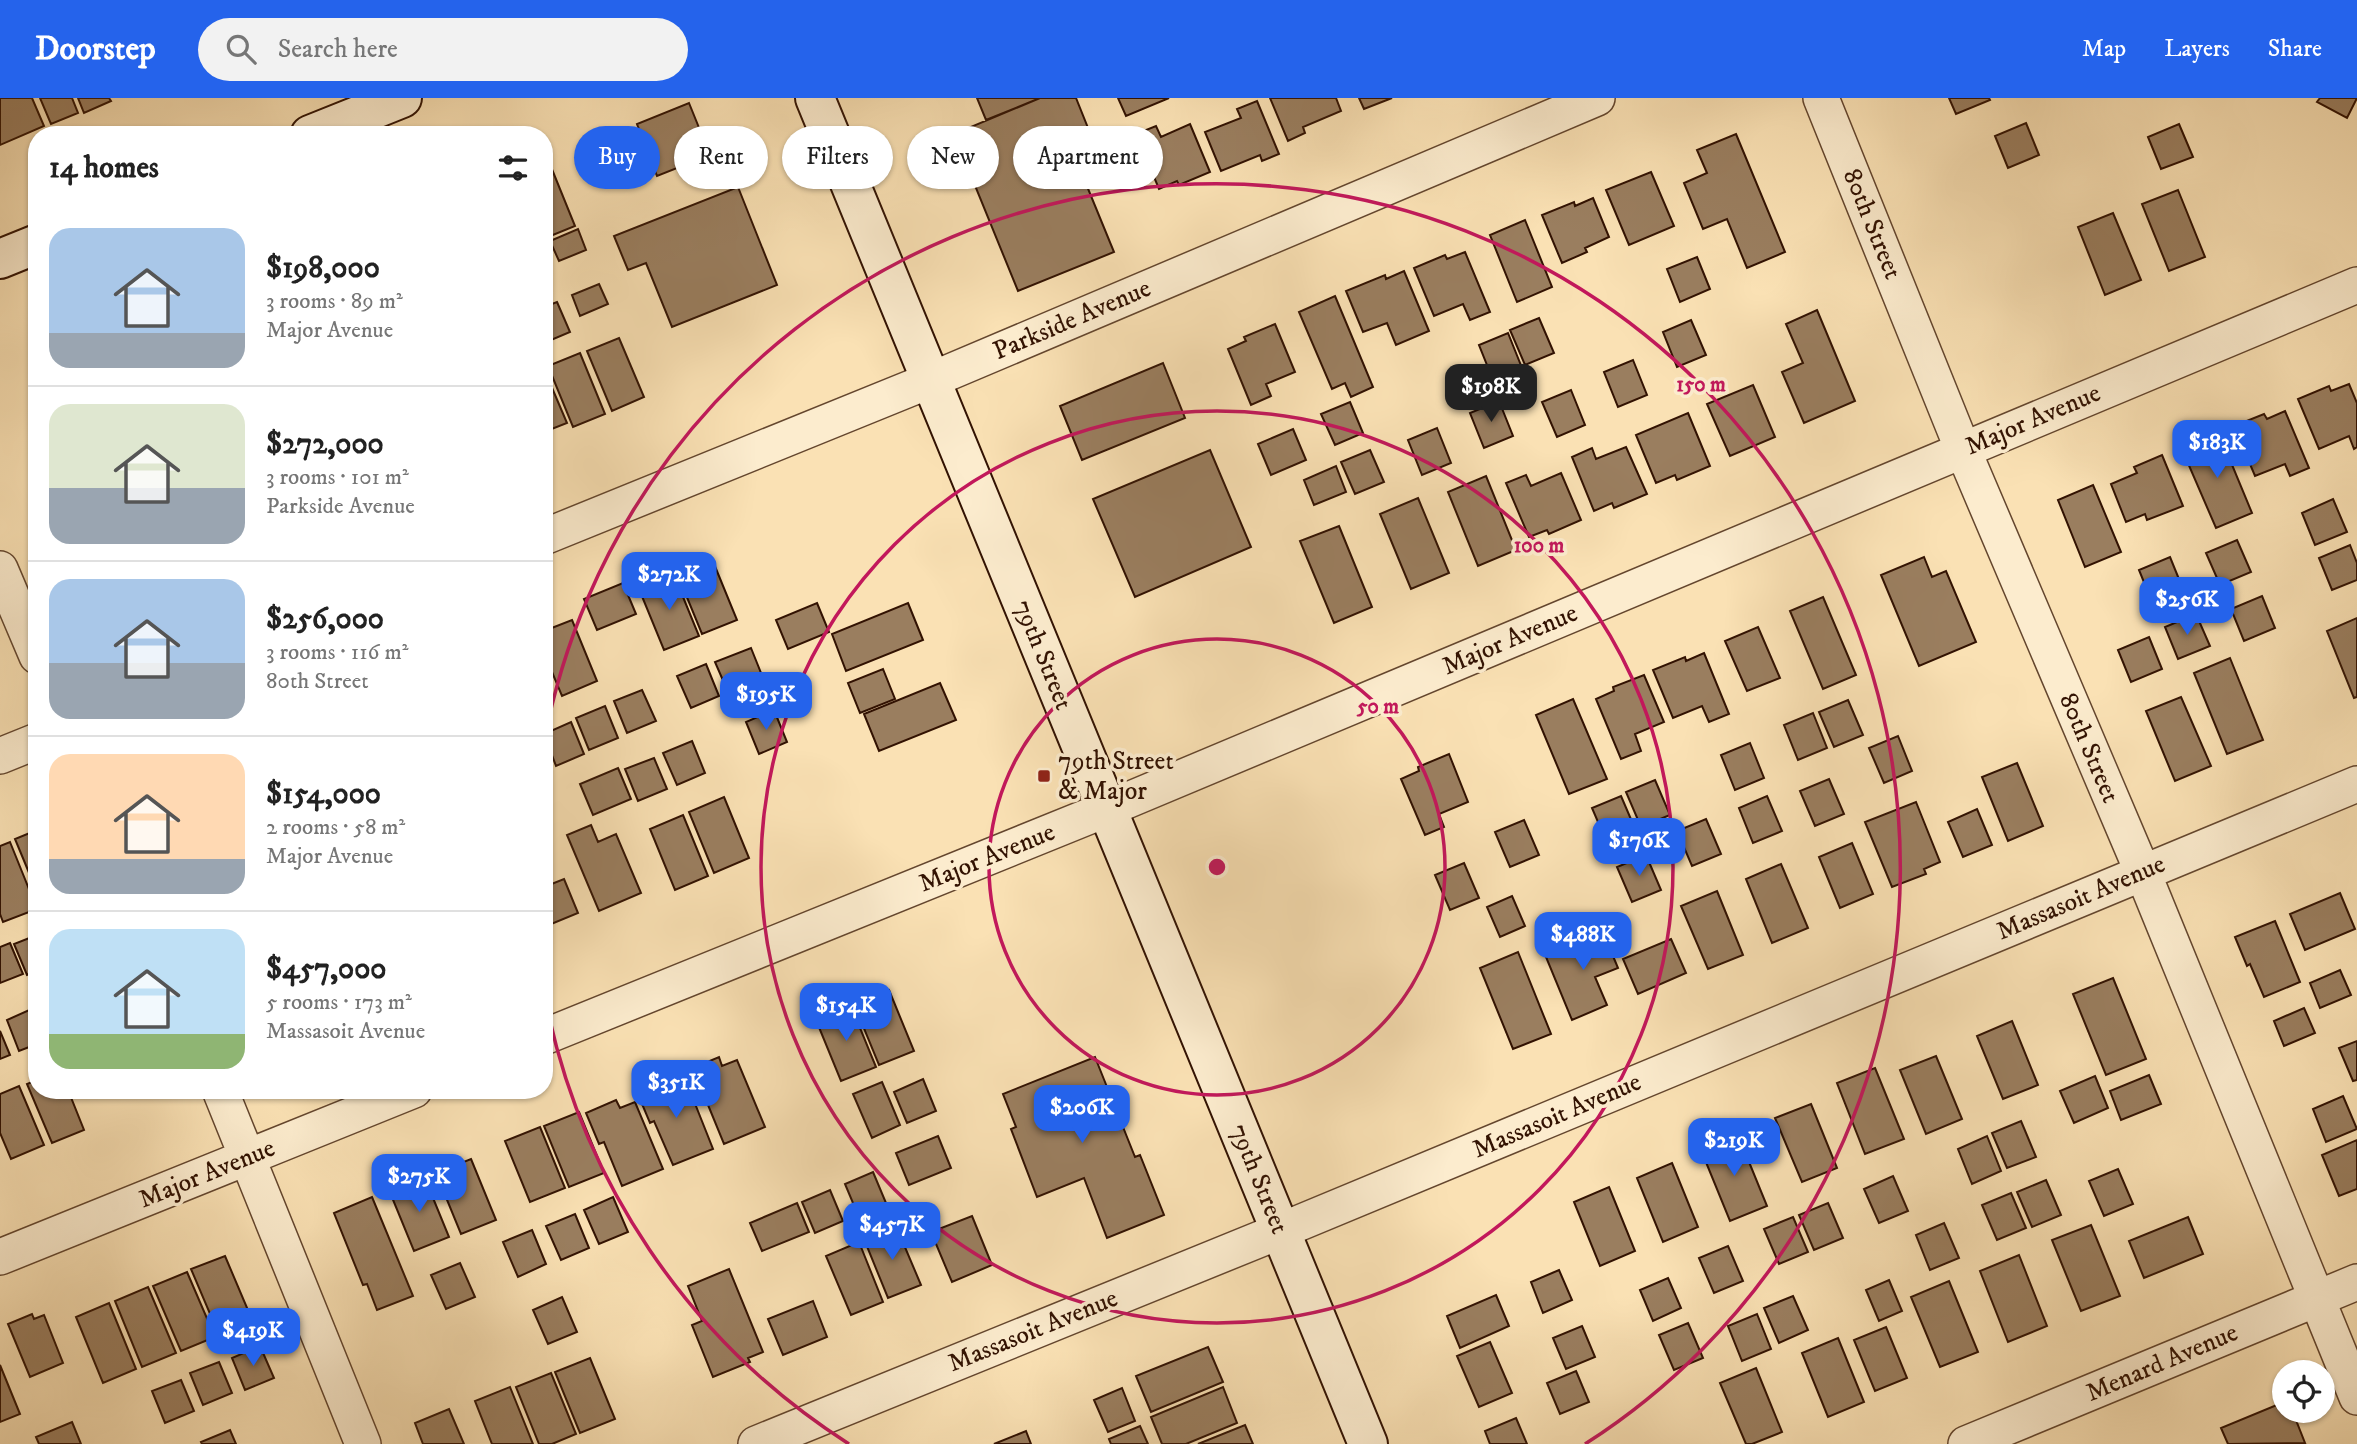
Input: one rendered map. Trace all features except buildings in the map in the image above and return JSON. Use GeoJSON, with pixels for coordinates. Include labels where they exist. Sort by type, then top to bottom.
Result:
{"type":"FeatureCollection","features":[{"type":"Feature","properties":{"kind":"main road"},"geometry":{"type":"LineString","coordinates":[[332,126],[402,98]]}},
{"type":"Feature","properties":{"kind":"main road","name":"79th Street"},"geometry":{"type":"LineString","coordinates":[[815,98],[1368,1444]]}},
{"type":"Feature","properties":{"kind":"main road"},"geometry":{"type":"LineString","coordinates":[[0,259],[28,248]]}},
{"type":"Feature","properties":{"kind":"street","name":"Parkside Avenue"},"geometry":{"type":"LineString","coordinates":[[553,533],[931,380],[1597,98]]}},
{"type":"Feature","properties":{"kind":"street","name":"80th Street"},"geometry":{"type":"LineString","coordinates":[[1821,98],[1963,450],[2143,873],[2357,1397]]}},
{"type":"Feature","properties":{"kind":"street","name":"Major Avenue"},"geometry":{"type":"LineString","coordinates":[[553,1033],[1107,809],[2357,285]]}},
{"type":"Feature","properties":{"kind":"street"},"geometry":{"type":"LineString","coordinates":[[0,569],[28,635]]}},
{"type":"Feature","properties":{"kind":"street"},"geometry":{"type":"LineString","coordinates":[[0,756],[28,745]]}},
{"type":"Feature","properties":{"kind":"street","name":"Massasoit Avenue"},"geometry":{"type":"LineString","coordinates":[[755,1444],[1280,1231],[2357,784]]}},
{"type":"Feature","properties":{"kind":"street"},"geometry":{"type":"LineString","coordinates":[[224,1099],[363,1444]]}},
{"type":"Feature","properties":{"kind":"street","name":"Major Avenue"},"geometry":{"type":"LineString","coordinates":[[0,1258],[392,1099]]}},
{"type":"Feature","properties":{"kind":"street","name":"Menard Avenue"},"geometry":{"type":"LineString","coordinates":[[1966,1444],[2357,1282]]}},
{"type":"Feature","properties":{"kind":"place","name":"79th Street & Major"},"geometry":{"type":"Point","coordinates":[1044,776]}}]}
